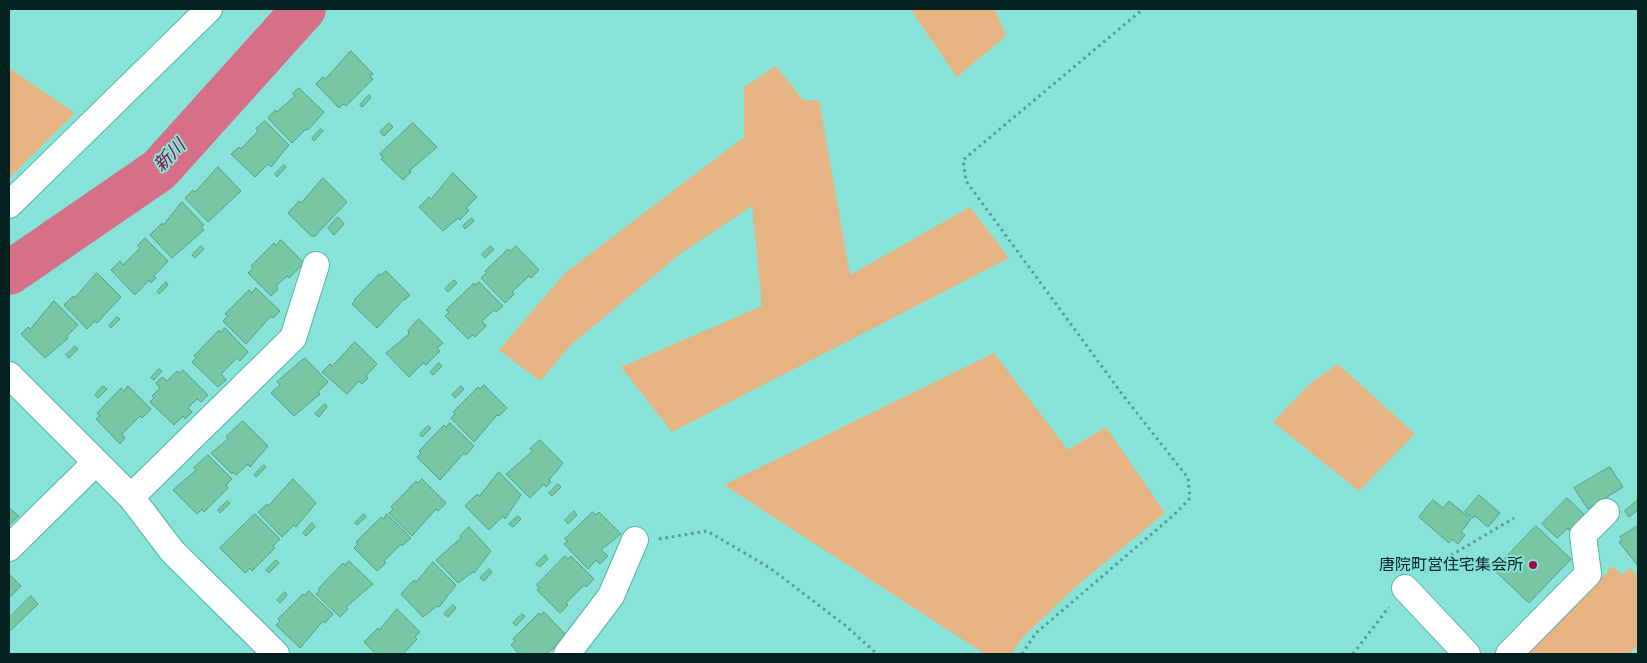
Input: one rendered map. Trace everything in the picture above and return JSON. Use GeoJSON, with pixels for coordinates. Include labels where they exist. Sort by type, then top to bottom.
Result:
{"type":"FeatureCollection","features":[{"type":"Feature","properties":{"kind":"street"},"geometry":{"type":"LineString","coordinates":[[9,206],[209,9]]}},
{"type":"Feature","properties":{"kind":"street"},"geometry":{"type":"LineString","coordinates":[[131,497],[293,338],[316,265]]}},
{"type":"Feature","properties":{"kind":"street"},"geometry":{"type":"LineString","coordinates":[[9,375],[131,497],[172,552],[276,654]]}},
{"type":"Feature","properties":{"kind":"street"},"geometry":{"type":"LineString","coordinates":[[9,548],[96,463]]}},
{"type":"Feature","properties":{"kind":"street"},"geometry":{"type":"LineString","coordinates":[[1509,654],[1588,574],[1583,535],[1606,512]]}},
{"type":"Feature","properties":{"kind":"street"},"geometry":{"type":"LineString","coordinates":[[567,654],[611,596],[635,540]]}},
{"type":"Feature","properties":{"kind":"street"},"geometry":{"type":"LineString","coordinates":[[1405,588],[1466,654]]}},
{"type":"Feature","properties":{"kind":"path"},"geometry":{"type":"LineString","coordinates":[[1022,654],[1036,633],[1175,514],[1190,498],[1188,478],[1122,394],[966,181],[963,160],[1143,9]]}},
{"type":"Feature","properties":{"kind":"path"},"geometry":{"type":"LineString","coordinates":[[1353,654],[1405,588],[1423,572],[1514,518]]}},
{"type":"Feature","properties":{"kind":"path"},"geometry":{"type":"LineString","coordinates":[[635,540],[667,539],[707,531],[770,568],[846,626],[877,654]]}},
{"type":"Feature","properties":{"kind":"shaded area"},"geometry":{"type":"Polygon","coordinates":[[[910,9],[995,9],[1006,36],[957,77],[910,9]]]}},
{"type":"Feature","properties":{"kind":"shaded area"},"geometry":{"type":"Polygon","coordinates":[[[776,66],[803,100],[819,100],[850,275],[970,207],[1009,258],[672,432],[621,367],[762,306],[752,206],[680,254],[571,345],[540,381],[499,350],[565,273],[744,137],[744,87],[776,66]]]}},
{"type":"Feature","properties":{"kind":"shaded area"},"geometry":{"type":"Polygon","coordinates":[[[9,68],[75,113],[9,178],[9,68]]]}},
{"type":"Feature","properties":{"kind":"shaded area"},"geometry":{"type":"Polygon","coordinates":[[[994,353],[1068,450],[1106,427],[1165,513],[1080,583],[1023,637],[1011,654],[981,654],[982,652],[724,485],[994,353]]]}},
{"type":"Feature","properties":{"kind":"shaded area"},"geometry":{"type":"Polygon","coordinates":[[[1338,364],[1415,434],[1359,491],[1273,422],[1312,382],[1338,364]]]}},
{"type":"Feature","properties":{"kind":"shaded area"},"geometry":{"type":"Polygon","coordinates":[[[1613,566],[1622,575],[1630,568],[1638,578],[1638,645],[1629,654],[1525,654],[1613,566]]]}},
{"type":"Feature","properties":{"kind":"building"},"geometry":{"type":"Polygon","coordinates":[[[351,51],[373,74],[370,76],[373,79],[346,106],[343,104],[339,108],[316,84],[323,77],[325,79],[351,51]]]}},
{"type":"Feature","properties":{"kind":"building"},"geometry":{"type":"Polygon","coordinates":[[[299,88],[324,112],[308,130],[306,129],[292,143],[268,118],[275,110],[277,112],[295,96],[293,94],[299,88]]]}},
{"type":"Feature","properties":{"kind":"building"},"geometry":{"type":"Polygon","coordinates":[[[369,95],[371,98],[362,107],[360,105],[369,95]]]}},
{"type":"Feature","properties":{"kind":"building"},"geometry":{"type":"Polygon","coordinates":[[[265,121],[289,145],[271,167],[268,164],[255,177],[231,154],[239,147],[241,149],[258,131],[256,129],[265,121]]]}},
{"type":"Feature","properties":{"kind":"building"},"geometry":{"type":"Polygon","coordinates":[[[389,123],[393,127],[384,136],[380,132],[389,123]]]}},
{"type":"Feature","properties":{"kind":"building"},"geometry":{"type":"Polygon","coordinates":[[[413,123],[437,147],[409,171],[411,172],[403,180],[381,159],[383,157],[380,154],[413,123]]]}},
{"type":"Feature","properties":{"kind":"building"},"geometry":{"type":"Polygon","coordinates":[[[321,129],[323,131],[314,141],[312,138],[321,129]]]}},
{"type":"Feature","properties":{"kind":"building"},"geometry":{"type":"Polygon","coordinates":[[[284,165],[286,167],[277,177],[275,174],[284,165]]]}},
{"type":"Feature","properties":{"kind":"building"},"geometry":{"type":"Polygon","coordinates":[[[218,167],[241,191],[208,222],[185,198],[193,190],[195,192],[218,167]]]}},
{"type":"Feature","properties":{"kind":"building"},"geometry":{"type":"Polygon","coordinates":[[[453,173],[477,197],[466,208],[469,210],[460,220],[458,218],[443,231],[419,207],[429,197],[431,199],[453,173]]]}},
{"type":"Feature","properties":{"kind":"building"},"geometry":{"type":"Polygon","coordinates":[[[323,178],[347,202],[315,236],[311,236],[288,213],[299,201],[301,203],[323,178]]]}},
{"type":"Feature","properties":{"kind":"building"},"geometry":{"type":"Polygon","coordinates":[[[182,202],[204,225],[201,227],[204,230],[172,258],[150,235],[162,223],[163,225],[182,202]]]}},
{"type":"Feature","properties":{"kind":"building"},"geometry":{"type":"Polygon","coordinates":[[[338,217],[344,224],[334,235],[328,228],[338,217]]]}},
{"type":"Feature","properties":{"kind":"building"},"geometry":{"type":"Polygon","coordinates":[[[472,218],[474,221],[465,229],[463,226],[472,218]]]}},
{"type":"Feature","properties":{"kind":"building"},"geometry":{"type":"Polygon","coordinates":[[[145,238],[168,261],[154,276],[156,278],[151,283],[149,280],[135,295],[111,270],[120,261],[123,265],[140,248],[138,246],[145,238]]]}},
{"type":"Feature","properties":{"kind":"building"},"geometry":{"type":"Polygon","coordinates":[[[281,240],[304,263],[289,278],[287,276],[276,286],[278,289],[271,296],[248,273],[253,268],[251,266],[274,243],[276,245],[281,240]]]}},
{"type":"Feature","properties":{"kind":"building"},"geometry":{"type":"Polygon","coordinates":[[[201,246],[204,249],[195,258],[192,255],[201,246]]]}},
{"type":"Feature","properties":{"kind":"building"},"geometry":{"type":"Polygon","coordinates":[[[490,246],[494,249],[485,258],[482,255],[490,246]]]}},
{"type":"Feature","properties":{"kind":"building"},"geometry":{"type":"Polygon","coordinates":[[[516,246],[539,270],[531,278],[529,276],[512,292],[514,294],[505,303],[481,278],[487,272],[485,271],[508,249],[510,251],[516,246]]]}},
{"type":"Feature","properties":{"kind":"building"},"geometry":{"type":"Polygon","coordinates":[[[386,271],[410,295],[377,328],[352,304],[379,274],[381,275],[386,271]]]}},
{"type":"Feature","properties":{"kind":"building"},"geometry":{"type":"Polygon","coordinates":[[[97,273],[121,297],[97,323],[95,321],[87,329],[64,305],[73,296],[74,298],[97,273]]]}},
{"type":"Feature","properties":{"kind":"building"},"geometry":{"type":"Polygon","coordinates":[[[454,280],[457,283],[448,292],[445,289],[454,280]]]}},
{"type":"Feature","properties":{"kind":"building"},"geometry":{"type":"Polygon","coordinates":[[[166,282],[168,285],[159,294],[157,292],[166,282]]]}},
{"type":"Feature","properties":{"kind":"building"},"geometry":{"type":"Polygon","coordinates":[[[479,282],[503,306],[496,312],[494,310],[482,321],[486,326],[475,337],[473,335],[468,339],[445,316],[449,312],[446,310],[474,283],[476,285],[479,282]]]}},
{"type":"Feature","properties":{"kind":"building"},"geometry":{"type":"Polygon","coordinates":[[[256,288],[280,311],[273,318],[271,316],[246,344],[223,321],[228,316],[225,314],[249,290],[252,293],[256,288]]]}},
{"type":"Feature","properties":{"kind":"building"},"geometry":{"type":"Polygon","coordinates":[[[54,301],[78,325],[67,336],[68,338],[45,358],[21,334],[28,327],[30,329],[54,301]]]}},
{"type":"Feature","properties":{"kind":"building"},"geometry":{"type":"Polygon","coordinates":[[[117,317],[120,319],[111,328],[109,326],[117,317]]]}},
{"type":"Feature","properties":{"kind":"building"},"geometry":{"type":"Polygon","coordinates":[[[419,319],[443,343],[437,348],[440,351],[426,365],[423,363],[409,377],[386,353],[409,334],[408,331],[419,319]]]}},
{"type":"Feature","properties":{"kind":"building"},"geometry":{"type":"Polygon","coordinates":[[[225,328],[248,352],[240,361],[237,358],[221,374],[226,380],[218,387],[192,362],[196,358],[194,356],[219,330],[221,332],[225,328]]]}},
{"type":"Feature","properties":{"kind":"building"},"geometry":{"type":"Polygon","coordinates":[[[355,342],[377,364],[366,376],[368,378],[362,384],[359,381],[347,394],[322,372],[330,364],[332,366],[355,342]]]}},
{"type":"Feature","properties":{"kind":"building"},"geometry":{"type":"Polygon","coordinates":[[[75,346],[78,349],[69,358],[66,355],[75,346]]]}},
{"type":"Feature","properties":{"kind":"building"},"geometry":{"type":"Polygon","coordinates":[[[305,358],[328,382],[318,392],[320,394],[294,416],[271,393],[280,385],[277,382],[305,358]]]}},
{"type":"Feature","properties":{"kind":"building"},"geometry":{"type":"Polygon","coordinates":[[[439,363],[442,366],[433,375],[430,372],[439,363]]]}},
{"type":"Feature","properties":{"kind":"building"},"geometry":{"type":"Polygon","coordinates":[[[159,369],[162,371],[154,380],[151,378],[159,369]]]}},
{"type":"Feature","properties":{"kind":"building"},"geometry":{"type":"Polygon","coordinates":[[[183,370],[208,395],[201,402],[197,399],[188,408],[192,412],[185,419],[183,416],[174,425],[150,402],[154,398],[152,396],[160,388],[156,383],[162,377],[167,381],[177,371],[179,373],[183,370]]]}},
{"type":"Feature","properties":{"kind":"building"},"geometry":{"type":"Polygon","coordinates":[[[484,385],[507,408],[499,416],[497,415],[474,442],[451,418],[455,414],[453,412],[478,387],[480,389],[484,385]]]}},
{"type":"Feature","properties":{"kind":"building"},"geometry":{"type":"Polygon","coordinates":[[[103,386],[107,389],[98,398],[95,395],[103,386]]]}},
{"type":"Feature","properties":{"kind":"building"},"geometry":{"type":"Polygon","coordinates":[[[128,386],[151,409],[142,418],[140,416],[122,434],[125,438],[120,444],[96,419],[100,416],[97,413],[121,388],[124,391],[128,386]]]}},
{"type":"Feature","properties":{"kind":"building"},"geometry":{"type":"Polygon","coordinates":[[[461,386],[464,389],[455,398],[452,395],[461,386]]]}},
{"type":"Feature","properties":{"kind":"building"},"geometry":{"type":"Polygon","coordinates":[[[325,404],[327,407],[319,417],[315,414],[325,404]]]}},
{"type":"Feature","properties":{"kind":"building"},"geometry":{"type":"Polygon","coordinates":[[[243,421],[268,446],[250,467],[248,464],[236,475],[233,472],[232,474],[211,453],[228,439],[226,437],[243,421]]]}},
{"type":"Feature","properties":{"kind":"building"},"geometry":{"type":"Polygon","coordinates":[[[450,423],[474,446],[466,455],[464,453],[440,480],[417,457],[421,453],[419,451],[444,425],[446,427],[450,423]]]}},
{"type":"Feature","properties":{"kind":"building"},"geometry":{"type":"Polygon","coordinates":[[[428,426],[431,428],[422,437],[420,434],[428,426]]]}},
{"type":"Feature","properties":{"kind":"building"},"geometry":{"type":"Polygon","coordinates":[[[540,440],[563,463],[549,480],[551,482],[546,487],[544,484],[530,498],[506,474],[533,451],[530,449],[540,440]]]}},
{"type":"Feature","properties":{"kind":"building"},"geometry":{"type":"Polygon","coordinates":[[[208,455],[232,479],[226,485],[228,488],[204,512],[202,509],[197,514],[173,490],[196,470],[194,468],[208,455]]]}},
{"type":"Feature","properties":{"kind":"building"},"geometry":{"type":"Polygon","coordinates":[[[264,465],[266,467],[256,477],[254,475],[264,465]]]}},
{"type":"Feature","properties":{"kind":"building"},"geometry":{"type":"Polygon","coordinates":[[[1610,467],[1623,487],[1588,509],[1574,488],[1610,467]]]}},
{"type":"Feature","properties":{"kind":"building"},"geometry":{"type":"Polygon","coordinates":[[[499,472],[521,495],[505,519],[503,516],[489,530],[465,506],[477,494],[479,496],[499,472]]]}},
{"type":"Feature","properties":{"kind":"building"},"geometry":{"type":"Polygon","coordinates":[[[293,479],[316,503],[296,527],[294,525],[282,537],[258,512],[267,504],[268,506],[293,479]]]}},
{"type":"Feature","properties":{"kind":"building"},"geometry":{"type":"Polygon","coordinates":[[[422,479],[446,503],[438,511],[436,509],[412,536],[389,513],[393,509],[391,507],[416,481],[418,483],[422,479]]]}},
{"type":"Feature","properties":{"kind":"building"},"geometry":{"type":"Polygon","coordinates":[[[558,484],[561,487],[552,496],[549,493],[558,484]]]}},
{"type":"Feature","properties":{"kind":"building"},"geometry":{"type":"Polygon","coordinates":[[[1479,495],[1500,513],[1488,527],[1475,516],[1473,518],[1465,512],[1479,495]]]}},
{"type":"Feature","properties":{"kind":"building"},"geometry":{"type":"Polygon","coordinates":[[[1567,498],[1585,515],[1570,531],[1568,528],[1557,538],[1542,524],[1567,498]]]}},
{"type":"Feature","properties":{"kind":"building"},"geometry":{"type":"Polygon","coordinates":[[[1433,500],[1443,508],[1449,501],[1471,519],[1461,532],[1465,535],[1458,544],[1452,539],[1449,543],[1419,517],[1433,500]]]}},
{"type":"Feature","properties":{"kind":"building"},"geometry":{"type":"Polygon","coordinates":[[[1638,500],[1638,510],[1629,517],[1625,511],[1638,500]]]}},
{"type":"Feature","properties":{"kind":"building"},"geometry":{"type":"Polygon","coordinates":[[[228,501],[230,503],[220,513],[218,510],[228,501]]]}},
{"type":"Feature","properties":{"kind":"building"},"geometry":{"type":"Polygon","coordinates":[[[9,508],[19,516],[9,525],[9,508]]]}},
{"type":"Feature","properties":{"kind":"building"},"geometry":{"type":"Polygon","coordinates":[[[574,511],[577,515],[568,524],[565,520],[574,511]]]}},
{"type":"Feature","properties":{"kind":"building"},"geometry":{"type":"Polygon","coordinates":[[[593,512],[596,515],[599,512],[621,534],[601,550],[608,556],[600,564],[596,560],[588,569],[564,544],[568,541],[565,539],[593,512]]]}},
{"type":"Feature","properties":{"kind":"building"},"geometry":{"type":"Polygon","coordinates":[[[255,514],[280,539],[273,546],[275,548],[252,571],[250,568],[245,573],[220,548],[255,514]]]}},
{"type":"Feature","properties":{"kind":"building"},"geometry":{"type":"Polygon","coordinates":[[[364,514],[366,517],[357,525],[355,523],[364,514]]]}},
{"type":"Feature","properties":{"kind":"building"},"geometry":{"type":"Polygon","coordinates":[[[387,514],[411,538],[402,546],[401,544],[377,571],[354,548],[358,544],[356,542],[381,517],[383,519],[387,514]]]}},
{"type":"Feature","properties":{"kind":"building"},"geometry":{"type":"Polygon","coordinates":[[[518,516],[521,519],[513,527],[509,524],[518,516]]]}},
{"type":"Feature","properties":{"kind":"building"},"geometry":{"type":"Polygon","coordinates":[[[312,523],[315,527],[306,536],[303,533],[312,523]]]}},
{"type":"Feature","properties":{"kind":"building","name":"唐院町営住宅集会所"},"geometry":{"type":"Polygon","coordinates":[[[1536,526],[1571,559],[1529,603],[1494,570],[1536,526]]]}},
{"type":"Feature","properties":{"kind":"building"},"geometry":{"type":"Polygon","coordinates":[[[1638,526],[1638,566],[1619,542],[1622,540],[1620,537],[1638,526]]]}},
{"type":"Feature","properties":{"kind":"building"},"geometry":{"type":"Polygon","coordinates":[[[469,527],[491,551],[474,573],[458,583],[436,560],[461,538],[460,536],[469,527]]]}},
{"type":"Feature","properties":{"kind":"building"},"geometry":{"type":"Polygon","coordinates":[[[545,555],[548,559],[540,567],[536,564],[545,555]]]}},
{"type":"Feature","properties":{"kind":"building"},"geometry":{"type":"Polygon","coordinates":[[[565,556],[568,559],[571,556],[594,579],[586,587],[584,585],[566,603],[568,605],[560,613],[537,590],[539,588],[537,585],[565,556]]]}},
{"type":"Feature","properties":{"kind":"building"},"geometry":{"type":"Polygon","coordinates":[[[276,560],[279,563],[269,573],[266,570],[276,560]]]}},
{"type":"Feature","properties":{"kind":"building"},"geometry":{"type":"Polygon","coordinates":[[[349,561],[373,584],[346,607],[348,609],[340,617],[316,594],[320,590],[318,589],[343,563],[345,565],[349,561]]]}},
{"type":"Feature","properties":{"kind":"building"},"geometry":{"type":"Polygon","coordinates":[[[433,562],[456,585],[439,607],[437,606],[423,617],[401,594],[414,580],[416,582],[433,562]]]}},
{"type":"Feature","properties":{"kind":"building"},"geometry":{"type":"Polygon","coordinates":[[[489,569],[492,572],[484,581],[480,578],[489,569]]]}},
{"type":"Feature","properties":{"kind":"building"},"geometry":{"type":"Polygon","coordinates":[[[9,574],[21,586],[9,598],[9,574]]]}},
{"type":"Feature","properties":{"kind":"building"},"geometry":{"type":"Polygon","coordinates":[[[309,591],[333,614],[325,623],[323,621],[300,648],[276,625],[280,621],[278,619],[303,594],[305,595],[309,591]]]}},
{"type":"Feature","properties":{"kind":"building"},"geometry":{"type":"Polygon","coordinates":[[[285,592],[287,595],[280,603],[277,600],[285,592]]]}},
{"type":"Feature","properties":{"kind":"building"},"geometry":{"type":"Polygon","coordinates":[[[31,596],[38,604],[9,632],[9,618],[31,596]]]}},
{"type":"Feature","properties":{"kind":"building"},"geometry":{"type":"Polygon","coordinates":[[[453,605],[456,608],[448,617],[444,614],[453,605]]]}},
{"type":"Feature","properties":{"kind":"building"},"geometry":{"type":"Polygon","coordinates":[[[397,609],[420,632],[415,637],[417,639],[403,654],[376,654],[364,642],[378,628],[379,630],[397,609]]]}},
{"type":"Feature","properties":{"kind":"building"},"geometry":{"type":"Polygon","coordinates":[[[544,612],[568,637],[546,654],[519,654],[511,645],[515,641],[513,639],[539,613],[541,615],[544,612]]]}},
{"type":"Feature","properties":{"kind":"building"},"geometry":{"type":"Polygon","coordinates":[[[522,614],[525,616],[516,626],[513,623],[522,614]]]}},
{"type":"Feature","properties":{"kind":"waterway","name":"新川"},"geometry":{"type":"LineString","coordinates":[[9,273],[159,170],[304,9]]}},
{"type":"Feature","properties":{"kind":"place","name":"唐院町営住宅集会所"},"geometry":{"type":"Point","coordinates":[1533,565]}}]}
